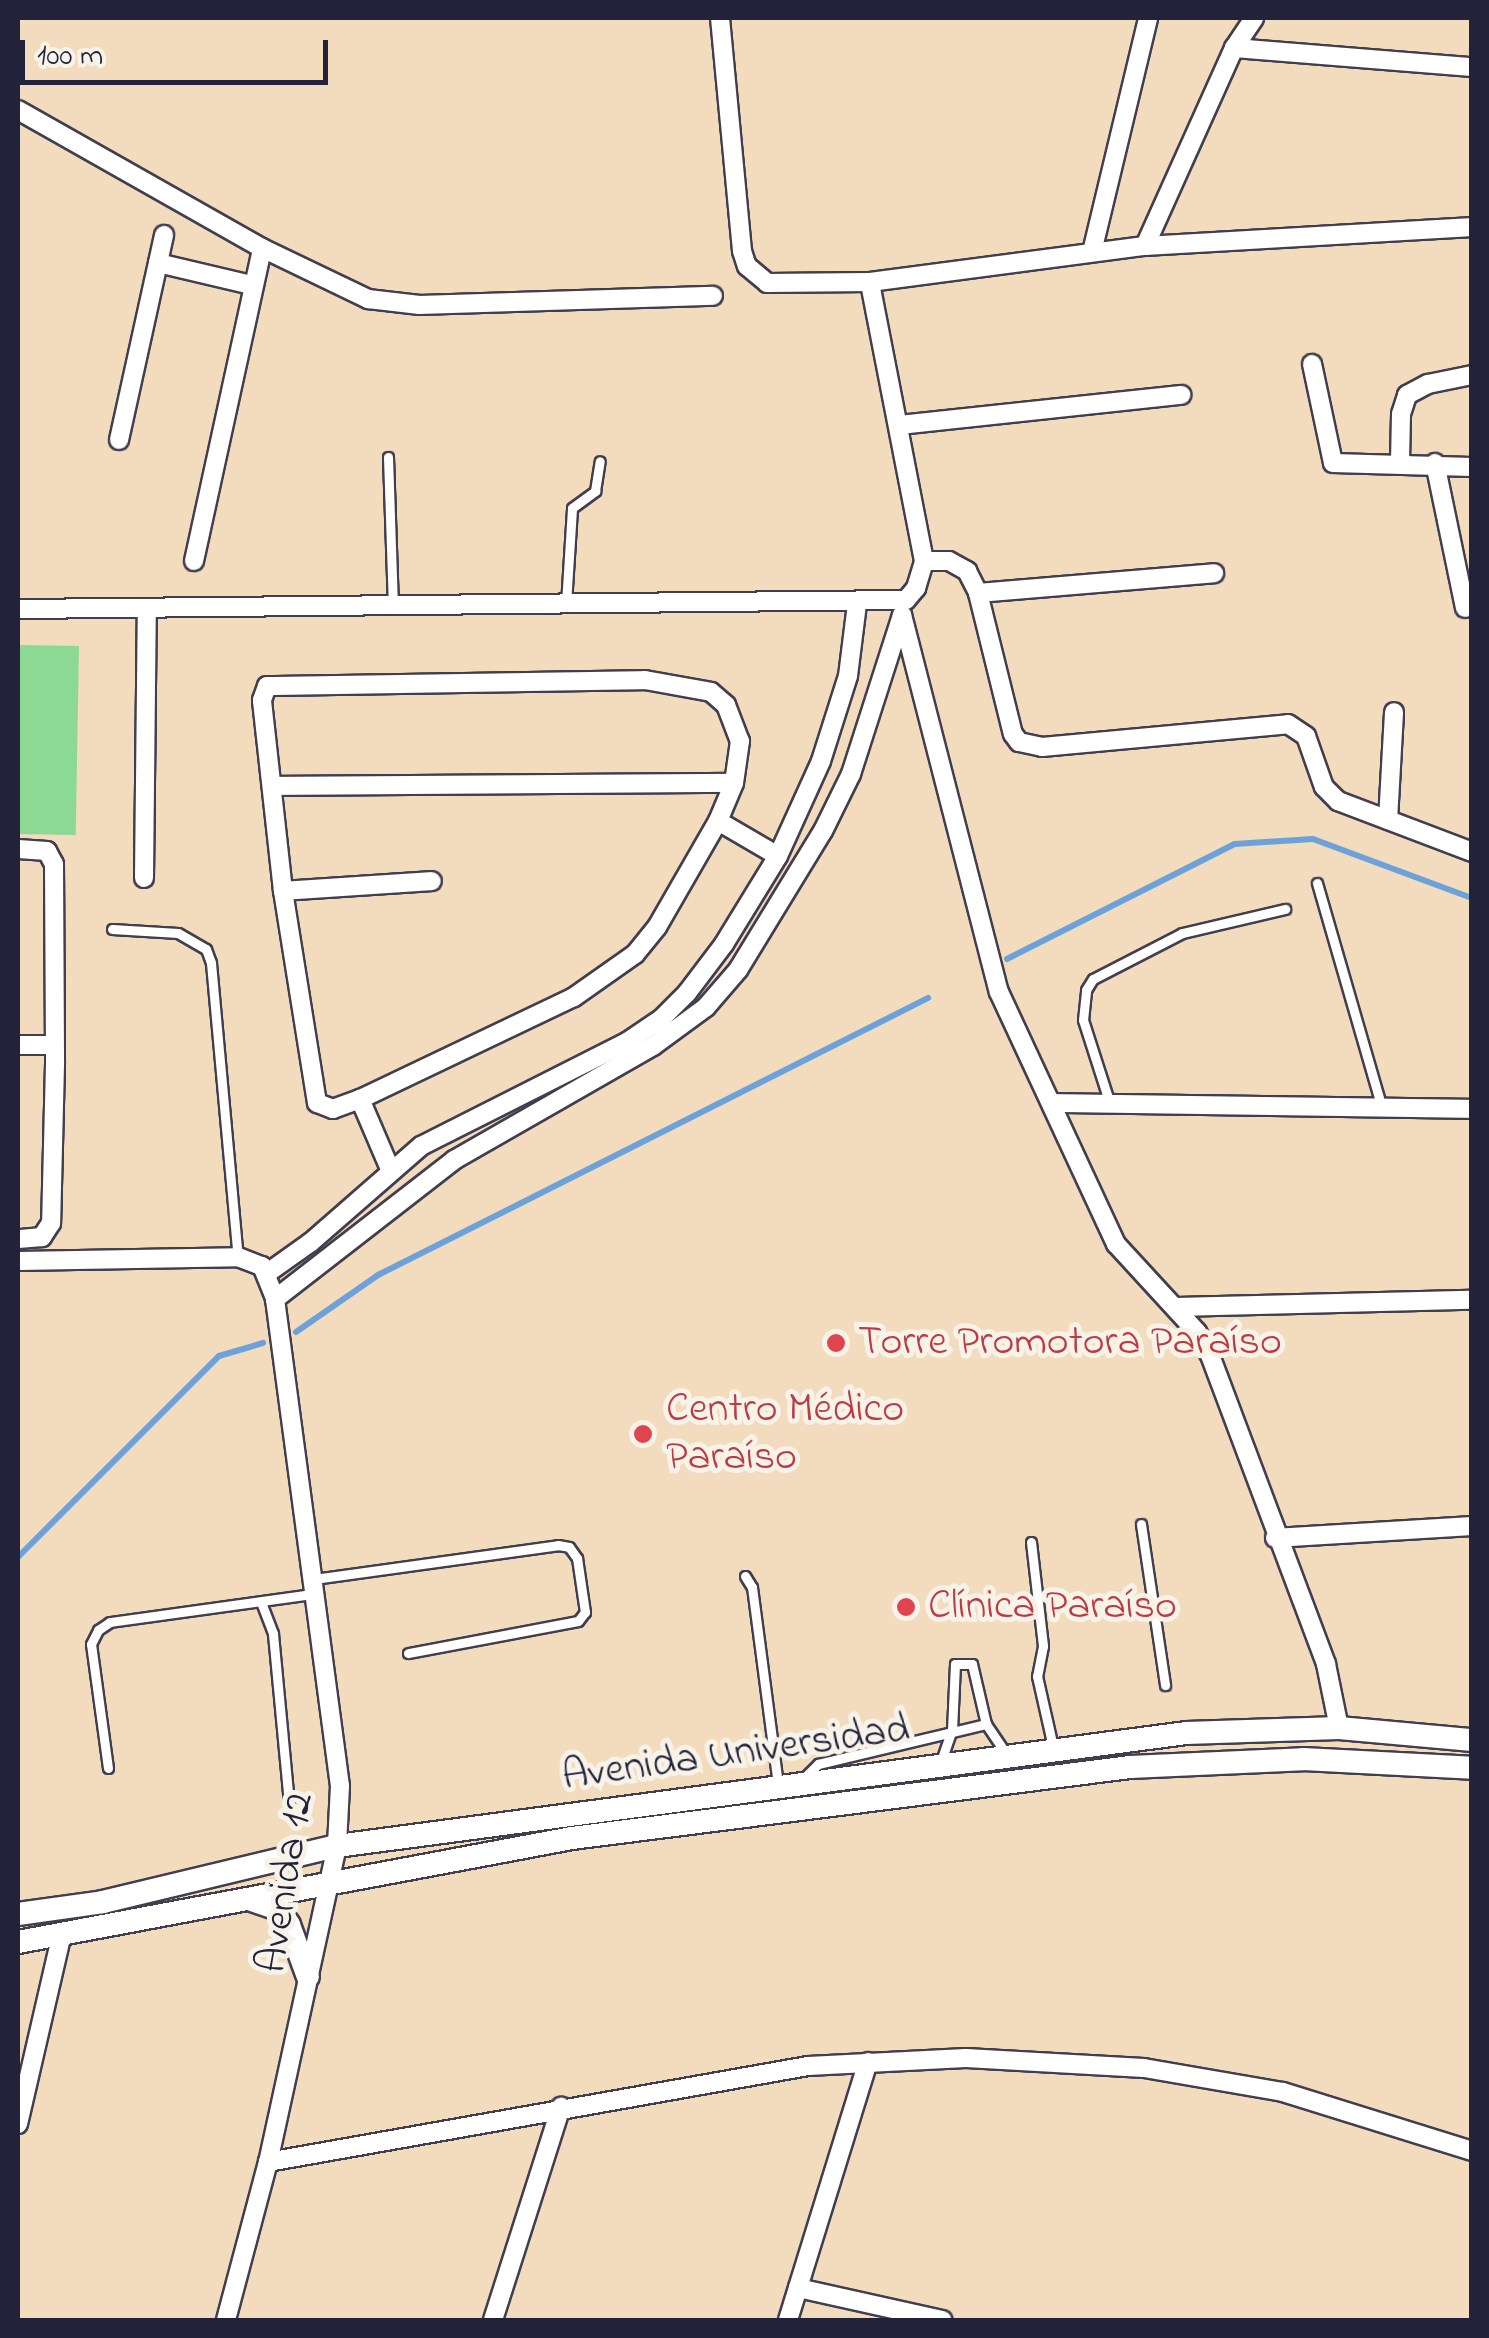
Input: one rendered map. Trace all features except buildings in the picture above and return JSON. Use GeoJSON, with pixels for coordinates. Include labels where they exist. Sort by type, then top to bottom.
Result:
{"type":"FeatureCollection","features":[{"type":"Feature","properties":{"kind":"street"},"geometry":{"type":"LineString","coordinates":[[720,18],[742,251],[748,266],[767,283],[870,282],[1145,246],[1472,227]]}},
{"type":"Feature","properties":{"kind":"street"},"geometry":{"type":"LineString","coordinates":[[1092,252],[1148,18]]}},
{"type":"Feature","properties":{"kind":"street"},"geometry":{"type":"LineString","coordinates":[[1145,246],[1234,48],[1254,18]]}},
{"type":"Feature","properties":{"kind":"street"},"geometry":{"type":"LineString","coordinates":[[1234,48],[1472,67]]}},
{"type":"Feature","properties":{"kind":"street"},"geometry":{"type":"LineString","coordinates":[[18,110],[342,290],[388,303],[713,296]]}},
{"type":"Feature","properties":{"kind":"street"},"geometry":{"type":"LineString","coordinates":[[119,440],[164,236]]}},
{"type":"Feature","properties":{"kind":"street"},"geometry":{"type":"LineString","coordinates":[[194,561],[262,248]]}},
{"type":"Feature","properties":{"kind":"street"},"geometry":{"type":"LineString","coordinates":[[158,263],[252,285]]}},
{"type":"Feature","properties":{"kind":"street"},"geometry":{"type":"LineString","coordinates":[[275,1299],[454,1160],[653,1046],[706,1007],[738,970],[823,831],[851,774],[904,608],[916,588],[924,560],[870,282]]}},
{"type":"Feature","properties":{"kind":"street"},"geometry":{"type":"LineString","coordinates":[[1312,364],[1333,463],[1472,467]]}},
{"type":"Feature","properties":{"kind":"street"},"geometry":{"type":"LineString","coordinates":[[1400,462],[1400,414],[1407,395],[1428,384],[1472,375]]}},
{"type":"Feature","properties":{"kind":"street"},"geometry":{"type":"LineString","coordinates":[[899,425],[1180,395]]}},
{"type":"Feature","properties":{"kind":"street"},"geometry":{"type":"LineString","coordinates":[[1435,463],[1465,608]]}},
{"type":"Feature","properties":{"kind":"street"},"geometry":{"type":"LineString","coordinates":[[924,560],[960,564],[978,593],[1013,734],[1019,742],[1042,747],[1288,724],[1306,736],[1329,794],[1472,852]]}},
{"type":"Feature","properties":{"kind":"street"},"geometry":{"type":"LineString","coordinates":[[978,593],[1214,573]]}},
{"type":"Feature","properties":{"kind":"street"},"geometry":{"type":"LineString","coordinates":[[18,609],[857,604],[904,608]]}},
{"type":"Feature","properties":{"kind":"street"},"geometry":{"type":"LineString","coordinates":[[18,1261],[238,1258],[262,1266],[266,1274],[311,1242],[390,1170],[449,1129],[627,1042],[660,1020],[724,944],[778,856],[838,714],[857,604]]}},
{"type":"Feature","properties":{"kind":"street"},"geometry":{"type":"LineString","coordinates":[[904,608],[998,992],[1054,1104],[1116,1244],[1175,1307],[1210,1356],[1326,1664],[1339,1728]]}},
{"type":"Feature","properties":{"kind":"street"},"geometry":{"type":"LineString","coordinates":[[144,878],[147,610]]}},
{"type":"Feature","properties":{"kind":"street"},"geometry":{"type":"LineString","coordinates":[[665,682],[711,692],[726,705],[740,741],[734,783],[718,821],[658,927],[635,954],[574,997],[334,1110],[318,1103],[283,890],[272,786],[262,700],[262,691],[272,683],[665,682]]}},
{"type":"Feature","properties":{"kind":"street"},"geometry":{"type":"LineString","coordinates":[[1388,820],[1394,712]]}},
{"type":"Feature","properties":{"kind":"street"},"geometry":{"type":"LineString","coordinates":[[272,786],[734,783]]}},
{"type":"Feature","properties":{"kind":"street"},"geometry":{"type":"LineString","coordinates":[[718,821],[778,856]]}},
{"type":"Feature","properties":{"kind":"street"},"geometry":{"type":"LineString","coordinates":[[18,849],[47,851],[54,864],[51,1223],[42,1237],[18,1240]]}},
{"type":"Feature","properties":{"kind":"street"},"geometry":{"type":"LineString","coordinates":[[283,890],[432,881]]}},
{"type":"Feature","properties":{"kind":"street"},"geometry":{"type":"LineString","coordinates":[[18,1046],[53,1045]]}},
{"type":"Feature","properties":{"kind":"street"},"geometry":{"type":"LineString","coordinates":[[360,1099],[390,1170]]}},
{"type":"Feature","properties":{"kind":"street"},"geometry":{"type":"LineString","coordinates":[[1054,1104],[1472,1109]]}},
{"type":"Feature","properties":{"kind":"street","name":"Avenida 12"},"geometry":{"type":"LineString","coordinates":[[226,2320],[268,2162],[337,1846],[340,1786],[275,1299],[266,1274]]}},
{"type":"Feature","properties":{"kind":"street"},"geometry":{"type":"LineString","coordinates":[[1175,1307],[1472,1300]]}},
{"type":"Feature","properties":{"kind":"street"},"geometry":{"type":"LineString","coordinates":[[1276,1538],[1472,1526]]}},
{"type":"Feature","properties":{"kind":"street","name":"Avenida Universidad"},"geometry":{"type":"LineString","coordinates":[[18,1914],[103,1902],[337,1846],[1186,1733],[1339,1728],[1472,1740]]}},
{"type":"Feature","properties":{"kind":"street","name":"Avenida Universidad"},"geometry":{"type":"LineString","coordinates":[[18,1942],[60,1938],[329,1881],[572,1838],[1130,1766],[1303,1759],[1472,1768]]}},
{"type":"Feature","properties":{"kind":"street"},"geometry":{"type":"LineString","coordinates":[[246,1898],[278,1909],[290,1925],[308,1977]]}},
{"type":"Feature","properties":{"kind":"street"},"geometry":{"type":"LineString","coordinates":[[18,2124],[60,1938]]}},
{"type":"Feature","properties":{"kind":"street"},"geometry":{"type":"LineString","coordinates":[[268,2162],[560,2107],[808,2066],[966,2058],[1144,2068],[1282,2092],[1472,2151]]}},
{"type":"Feature","properties":{"kind":"street"},"geometry":{"type":"LineString","coordinates":[[788,2320],[868,2062]]}},
{"type":"Feature","properties":{"kind":"street"},"geometry":{"type":"LineString","coordinates":[[494,2320],[560,2107]]}},
{"type":"Feature","properties":{"kind":"street"},"geometry":{"type":"LineString","coordinates":[[798,2288],[942,2320]]}},
{"type":"Feature","properties":{"kind":"lane"},"geometry":{"type":"LineString","coordinates":[[388,457],[393,608]]}},
{"type":"Feature","properties":{"kind":"lane"},"geometry":{"type":"LineString","coordinates":[[566,606],[572,508],[595,492],[600,461]]}},
{"type":"Feature","properties":{"kind":"lane"},"geometry":{"type":"LineString","coordinates":[[1317,883],[1381,1106]]}},
{"type":"Feature","properties":{"kind":"lane"},"geometry":{"type":"LineString","coordinates":[[1110,1105],[1083,1020],[1086,990],[1093,979],[1182,933],[1285,909]]}},
{"type":"Feature","properties":{"kind":"lane"},"geometry":{"type":"LineString","coordinates":[[112,930],[178,933],[206,948],[211,963],[238,1258]]}},
{"type":"Feature","properties":{"kind":"lane"},"geometry":{"type":"LineString","coordinates":[[1141,1524],[1164,1685]]}},
{"type":"Feature","properties":{"kind":"lane"},"geometry":{"type":"LineString","coordinates":[[1031,1542],[1042,1646],[1037,1676],[1054,1750]]}},
{"type":"Feature","properties":{"kind":"lane"},"geometry":{"type":"LineString","coordinates":[[108,1768],[91,1644],[98,1630],[110,1622],[261,1602],[312,1587],[558,1545],[569,1548],[577,1558],[585,1612],[578,1621],[408,1652]]}},
{"type":"Feature","properties":{"kind":"lane"},"geometry":{"type":"LineString","coordinates":[[745,1576],[752,1587],[789,1786],[818,1764],[986,1724]]}},
{"type":"Feature","properties":{"kind":"lane"},"geometry":{"type":"LineString","coordinates":[[261,1602],[273,1634],[290,1814]]}},
{"type":"Feature","properties":{"kind":"lane"},"geometry":{"type":"LineString","coordinates":[[940,1764],[952,1730],[955,1664],[965,1661],[972,1664],[986,1724],[1006,1755]]}},
{"type":"Feature","properties":{"kind":"green space"},"geometry":{"type":"Polygon","coordinates":[[[18,645],[79,646],[76,835],[18,834],[18,645]]]}},
{"type":"Feature","properties":{"kind":"waterway"},"geometry":{"type":"LineString","coordinates":[[1007,959],[1235,844],[1313,839],[1472,898]]}},
{"type":"Feature","properties":{"kind":"waterway"},"geometry":{"type":"LineString","coordinates":[[296,1332],[378,1275],[928,998]]}},
{"type":"Feature","properties":{"kind":"waterway"},"geometry":{"type":"LineString","coordinates":[[18,1557],[219,1356],[263,1343]]}},
{"type":"Feature","properties":{"kind":"place","name":"Torre Promotora Paraíso"},"geometry":{"type":"Point","coordinates":[836,1343]}},
{"type":"Feature","properties":{"kind":"place","name":"Centro Médico Paraíso"},"geometry":{"type":"Point","coordinates":[643,1434]}},
{"type":"Feature","properties":{"kind":"place","name":"Clínica Paraíso"},"geometry":{"type":"Point","coordinates":[906,1607]}}]}
